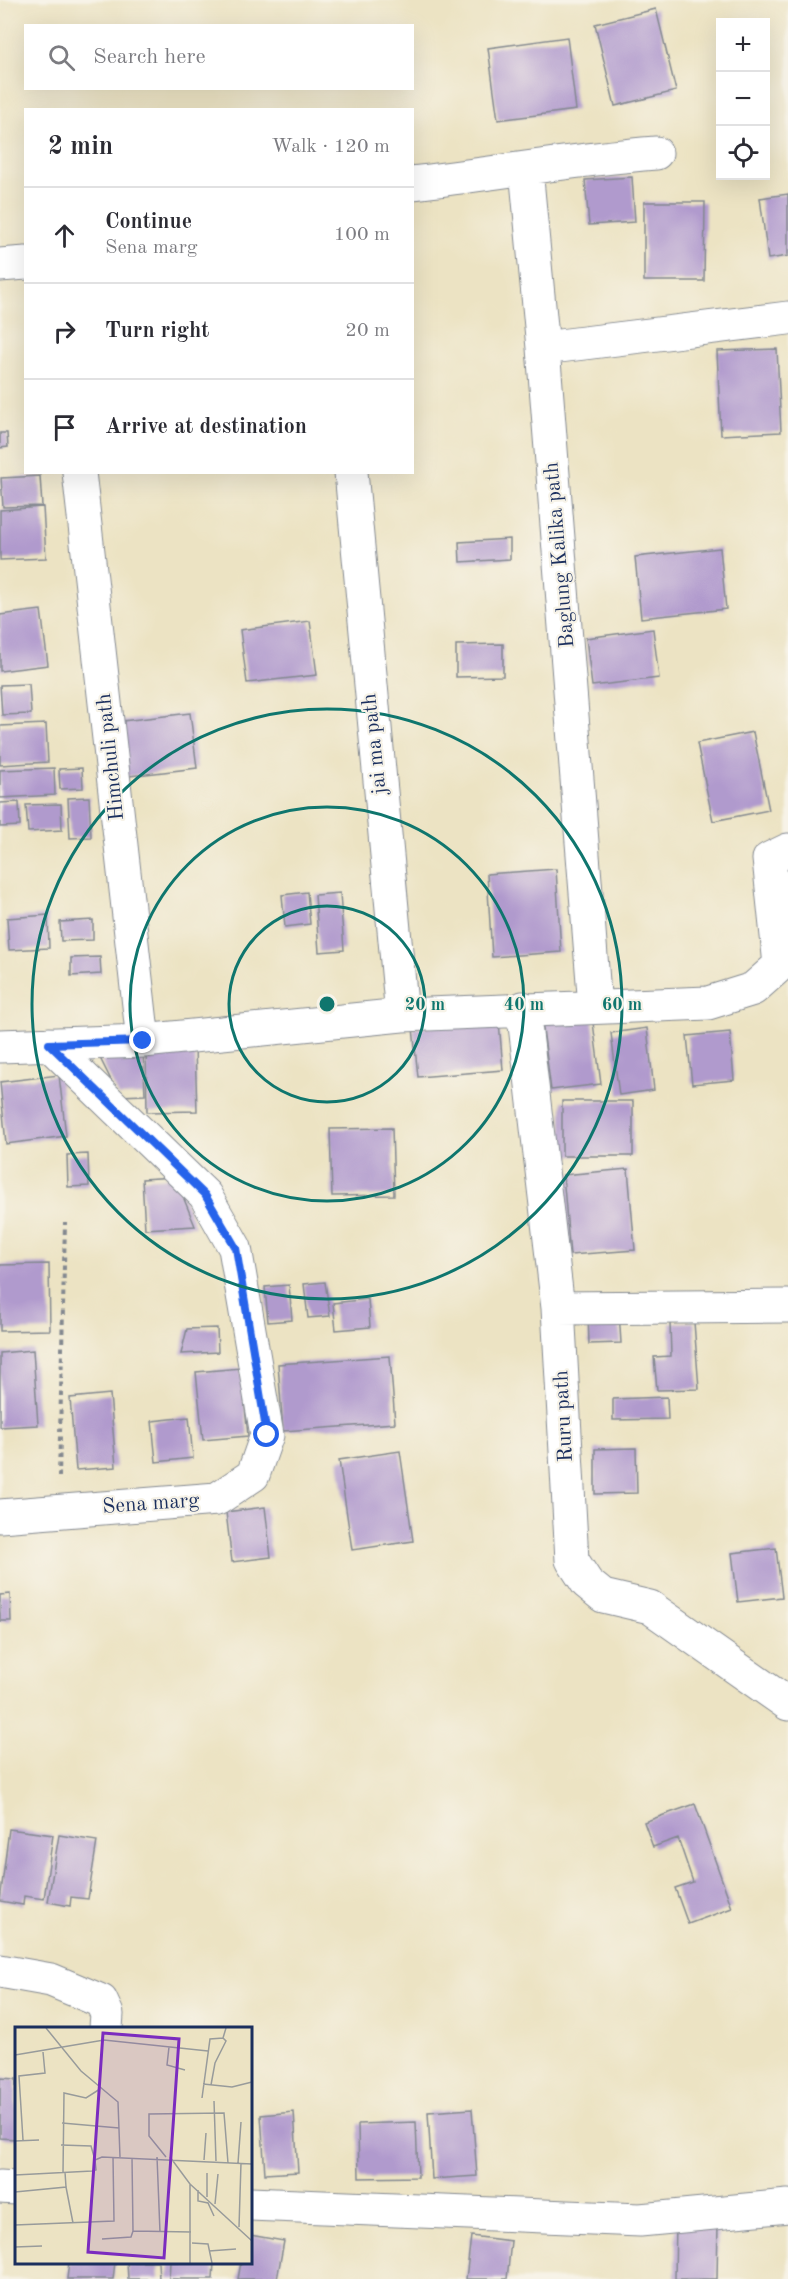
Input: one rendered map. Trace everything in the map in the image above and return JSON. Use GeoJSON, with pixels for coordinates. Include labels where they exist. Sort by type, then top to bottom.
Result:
{"type":"FeatureCollection","features":[{"type":"Feature","properties":{"kind":"street"},"geometry":{"type":"LineString","coordinates":[[414,183],[526,169],[586,158],[656,153]]}},
{"type":"Feature","properties":{"kind":"street","name":"Baglung Kalika path"},"geometry":{"type":"LineString","coordinates":[[526,169],[543,348],[595,1007]]}},
{"type":"Feature","properties":{"kind":"street"},"geometry":{"type":"LineString","coordinates":[[0,265],[24,263]]}},
{"type":"Feature","properties":{"kind":"street"},"geometry":{"type":"LineString","coordinates":[[543,348],[788,318]]}},
{"type":"Feature","properties":{"kind":"street","name":"Himchuli path"},"geometry":{"type":"LineString","coordinates":[[79,474],[143,1041]]}},
{"type":"Feature","properties":{"kind":"street","name":"jai ma path"},"geometry":{"type":"LineString","coordinates":[[351,474],[402,1015]]}},
{"type":"Feature","properties":{"kind":"street"},"geometry":{"type":"LineString","coordinates":[[4,1040],[49,1044],[143,1041],[402,1015],[523,1008],[708,1003],[753,988],[784,973],[769,859],[788,850]]}},
{"type":"Feature","properties":{"kind":"street","name":"Ruru path"},"geometry":{"type":"LineString","coordinates":[[523,1008],[558,1308],[572,1560],[586,1584],[603,1596],[651,1607],[785,1697]]}},
{"type":"Feature","properties":{"kind":"street","name":"Sena marg"},"geometry":{"type":"LineString","coordinates":[[0,1516],[217,1499],[253,1475],[267,1435],[236,1248],[205,1195],[49,1044]]}},
{"type":"Feature","properties":{"kind":"street"},"geometry":{"type":"LineString","coordinates":[[558,1308],[788,1306]]}},
{"type":"Feature","properties":{"kind":"street"},"geometry":{"type":"LineString","coordinates":[[0,1971],[51,1980],[101,2001],[107,2014],[106,2027]]}},
{"type":"Feature","properties":{"kind":"street"},"geometry":{"type":"LineString","coordinates":[[0,2187],[15,2188]]}},
{"type":"Feature","properties":{"kind":"street"},"geometry":{"type":"LineString","coordinates":[[252,2204],[640,2220],[788,2206]]}},
{"type":"Feature","properties":{"kind":"path"},"geometry":{"type":"LineString","coordinates":[[58,1511],[65,1223]]}},
{"type":"Feature","properties":{"kind":"building"},"geometry":{"type":"Polygon","coordinates":[[[656,9],[676,91],[615,106],[595,24],[656,9]]]}},
{"type":"Feature","properties":{"kind":"building"},"geometry":{"type":"Polygon","coordinates":[[[567,37],[576,110],[498,120],[488,48],[567,37]]]}},
{"type":"Feature","properties":{"kind":"building"},"geometry":{"type":"Polygon","coordinates":[[[632,177],[635,222],[589,225],[585,180],[632,177]]]}},
{"type":"Feature","properties":{"kind":"building"},"geometry":{"type":"Polygon","coordinates":[[[788,194],[788,256],[768,259],[760,198],[788,194]]]}},
{"type":"Feature","properties":{"kind":"building"},"geometry":{"type":"Polygon","coordinates":[[[644,202],[705,202],[704,281],[644,281],[644,202]]]}},
{"type":"Feature","properties":{"kind":"building"},"geometry":{"type":"Polygon","coordinates":[[[777,349],[781,432],[721,435],[717,351],[777,349]]]}},
{"type":"Feature","properties":{"kind":"building"},"geometry":{"type":"Polygon","coordinates":[[[0,433],[7,433],[8,447],[0,448],[0,433]]]}},
{"type":"Feature","properties":{"kind":"building"},"geometry":{"type":"Polygon","coordinates":[[[40,476],[42,506],[3,507],[1,478],[40,476]]]}},
{"type":"Feature","properties":{"kind":"building"},"geometry":{"type":"Polygon","coordinates":[[[43,507],[46,558],[0,560],[0,510],[43,507]]]}},
{"type":"Feature","properties":{"kind":"building"},"geometry":{"type":"Polygon","coordinates":[[[510,539],[510,559],[460,562],[459,542],[510,539]]]}},
{"type":"Feature","properties":{"kind":"building"},"geometry":{"type":"Polygon","coordinates":[[[720,548],[726,609],[641,618],[635,557],[720,548]]]}},
{"type":"Feature","properties":{"kind":"building"},"geometry":{"type":"Polygon","coordinates":[[[41,610],[48,665],[0,671],[0,615],[41,610]]]}},
{"type":"Feature","properties":{"kind":"building"},"geometry":{"type":"Polygon","coordinates":[[[310,621],[317,675],[247,683],[240,630],[310,621]]]}},
{"type":"Feature","properties":{"kind":"building"},"geometry":{"type":"Polygon","coordinates":[[[653,629],[659,678],[592,686],[586,638],[653,629]]]}},
{"type":"Feature","properties":{"kind":"building"},"geometry":{"type":"Polygon","coordinates":[[[503,644],[503,676],[456,677],[456,645],[503,644]]]}},
{"type":"Feature","properties":{"kind":"building"},"geometry":{"type":"Polygon","coordinates":[[[29,684],[31,714],[2,715],[0,685],[29,684]]]}},
{"type":"Feature","properties":{"kind":"building"},"geometry":{"type":"Polygon","coordinates":[[[190,713],[197,768],[121,777],[114,722],[190,713]]]}},
{"type":"Feature","properties":{"kind":"building"},"geometry":{"type":"Polygon","coordinates":[[[46,724],[48,762],[0,765],[0,726],[46,724]]]}},
{"type":"Feature","properties":{"kind":"building"},"geometry":{"type":"Polygon","coordinates":[[[753,732],[769,810],[713,821],[697,743],[753,732]]]}},
{"type":"Feature","properties":{"kind":"building"},"geometry":{"type":"Polygon","coordinates":[[[54,768],[55,795],[0,798],[0,770],[54,768]]]}},
{"type":"Feature","properties":{"kind":"building"},"geometry":{"type":"Polygon","coordinates":[[[82,768],[83,788],[60,789],[59,769],[82,768]]]}},
{"type":"Feature","properties":{"kind":"building"},"geometry":{"type":"Polygon","coordinates":[[[89,797],[91,837],[70,838],[68,798],[89,797]]]}},
{"type":"Feature","properties":{"kind":"building"},"geometry":{"type":"Polygon","coordinates":[[[19,802],[20,826],[0,827],[0,803],[19,802]]]}},
{"type":"Feature","properties":{"kind":"building"},"geometry":{"type":"Polygon","coordinates":[[[61,804],[62,830],[28,832],[26,805],[61,804]]]}},
{"type":"Feature","properties":{"kind":"building"},"geometry":{"type":"Polygon","coordinates":[[[556,869],[561,952],[492,957],[487,874],[556,869]]]}},
{"type":"Feature","properties":{"kind":"building"},"geometry":{"type":"Polygon","coordinates":[[[307,892],[310,924],[285,927],[282,895],[307,892]]]}},
{"type":"Feature","properties":{"kind":"building"},"geometry":{"type":"Polygon","coordinates":[[[340,893],[344,950],[319,952],[315,895],[340,893]]]}},
{"type":"Feature","properties":{"kind":"building"},"geometry":{"type":"Polygon","coordinates":[[[48,915],[49,948],[9,950],[7,918],[48,915]]]}},
{"type":"Feature","properties":{"kind":"building"},"geometry":{"type":"Polygon","coordinates":[[[93,920],[93,940],[61,941],[60,922],[93,920]]]}},
{"type":"Feature","properties":{"kind":"building"},"geometry":{"type":"Polygon","coordinates":[[[100,957],[101,974],[71,976],[71,958],[100,957]]]}},
{"type":"Feature","properties":{"kind":"building"},"geometry":{"type":"Polygon","coordinates":[[[592,1015],[601,1084],[551,1090],[542,1021],[592,1015]]]}},
{"type":"Feature","properties":{"kind":"building"},"geometry":{"type":"Polygon","coordinates":[[[499,1021],[503,1070],[418,1077],[413,1028],[499,1021]]]}},
{"type":"Feature","properties":{"kind":"building"},"geometry":{"type":"Polygon","coordinates":[[[647,1028],[654,1090],[619,1095],[611,1033],[647,1028]]]}},
{"type":"Feature","properties":{"kind":"building"},"geometry":{"type":"Polygon","coordinates":[[[730,1032],[734,1080],[692,1084],[687,1036],[730,1032]]]}},
{"type":"Feature","properties":{"kind":"building"},"geometry":{"type":"Polygon","coordinates":[[[195,1047],[197,1111],[147,1112],[146,1049],[195,1047]]]}},
{"type":"Feature","properties":{"kind":"building"},"geometry":{"type":"Polygon","coordinates":[[[143,1051],[145,1095],[119,1096],[97,1052],[143,1051]]]}},
{"type":"Feature","properties":{"kind":"building"},"geometry":{"type":"Polygon","coordinates":[[[59,1075],[66,1136],[6,1144],[0,1082],[59,1075]]]}},
{"type":"Feature","properties":{"kind":"building"},"geometry":{"type":"Polygon","coordinates":[[[562,1101],[633,1101],[633,1156],[562,1156],[562,1101]]]}},
{"type":"Feature","properties":{"kind":"building"},"geometry":{"type":"Polygon","coordinates":[[[392,1128],[394,1195],[332,1196],[330,1129],[392,1128]]]}},
{"type":"Feature","properties":{"kind":"building"},"geometry":{"type":"Polygon","coordinates":[[[88,1154],[89,1186],[68,1187],[67,1155],[88,1154]]]}},
{"type":"Feature","properties":{"kind":"building"},"geometry":{"type":"Polygon","coordinates":[[[628,1169],[635,1250],[570,1255],[563,1175],[628,1169]]]}},
{"type":"Feature","properties":{"kind":"building"},"geometry":{"type":"Polygon","coordinates":[[[175,1177],[195,1226],[145,1229],[142,1179],[175,1177]]]}},
{"type":"Feature","properties":{"kind":"building"},"geometry":{"type":"Polygon","coordinates":[[[49,1264],[50,1330],[0,1331],[0,1265],[49,1264]]]}},
{"type":"Feature","properties":{"kind":"building"},"geometry":{"type":"Polygon","coordinates":[[[325,1282],[330,1316],[308,1318],[304,1284],[325,1282]]]}},
{"type":"Feature","properties":{"kind":"building"},"geometry":{"type":"Polygon","coordinates":[[[289,1285],[292,1320],[268,1322],[265,1287],[289,1285]]]}},
{"type":"Feature","properties":{"kind":"building"},"geometry":{"type":"Polygon","coordinates":[[[368,1299],[370,1327],[336,1330],[333,1303],[368,1299]]]}},
{"type":"Feature","properties":{"kind":"building"},"geometry":{"type":"Polygon","coordinates":[[[619,1312],[621,1343],[589,1344],[588,1313],[619,1312]]]}},
{"type":"Feature","properties":{"kind":"building"},"geometry":{"type":"Polygon","coordinates":[[[694,1322],[699,1389],[657,1390],[654,1357],[671,1356],[670,1323],[694,1322]]]}},
{"type":"Feature","properties":{"kind":"building"},"geometry":{"type":"Polygon","coordinates":[[[217,1328],[218,1352],[181,1354],[187,1329],[217,1328]]]}},
{"type":"Feature","properties":{"kind":"building"},"geometry":{"type":"Polygon","coordinates":[[[33,1350],[38,1425],[0,1427],[0,1353],[33,1350]]]}},
{"type":"Feature","properties":{"kind":"building"},"geometry":{"type":"Polygon","coordinates":[[[390,1356],[395,1423],[283,1431],[278,1364],[390,1356]]]}},
{"type":"Feature","properties":{"kind":"building"},"geometry":{"type":"Polygon","coordinates":[[[241,1368],[248,1436],[203,1440],[196,1372],[241,1368]]]}},
{"type":"Feature","properties":{"kind":"building"},"geometry":{"type":"Polygon","coordinates":[[[110,1394],[116,1467],[76,1470],[70,1398],[110,1394]]]}},
{"type":"Feature","properties":{"kind":"building"},"geometry":{"type":"Polygon","coordinates":[[[667,1397],[668,1419],[613,1420],[613,1399],[667,1397]]]}},
{"type":"Feature","properties":{"kind":"building"},"geometry":{"type":"Polygon","coordinates":[[[189,1417],[193,1458],[156,1462],[152,1421],[189,1417]]]}},
{"type":"Feature","properties":{"kind":"building"},"geometry":{"type":"Polygon","coordinates":[[[636,1448],[637,1493],[595,1494],[595,1449],[636,1448]]]}},
{"type":"Feature","properties":{"kind":"building"},"geometry":{"type":"Polygon","coordinates":[[[400,1451],[413,1541],[352,1550],[339,1460],[400,1451]]]}},
{"type":"Feature","properties":{"kind":"building"},"geometry":{"type":"Polygon","coordinates":[[[265,1507],[271,1557],[232,1562],[226,1512],[265,1507]]]}},
{"type":"Feature","properties":{"kind":"building"},"geometry":{"type":"Polygon","coordinates":[[[776,1548],[782,1597],[738,1602],[732,1553],[776,1548]]]}},
{"type":"Feature","properties":{"kind":"building"},"geometry":{"type":"Polygon","coordinates":[[[10,1594],[11,1621],[0,1621],[0,1595],[10,1594]]]}},
{"type":"Feature","properties":{"kind":"building"},"geometry":{"type":"Polygon","coordinates":[[[695,1804],[732,1908],[688,1924],[675,1888],[693,1882],[678,1838],[653,1847],[644,1822],[695,1804]]]}},
{"type":"Feature","properties":{"kind":"building"},"geometry":{"type":"Polygon","coordinates":[[[9,1829],[53,1835],[44,1899],[24,1896],[23,1905],[0,1901],[9,1829]]]}},
{"type":"Feature","properties":{"kind":"building"},"geometry":{"type":"Polygon","coordinates":[[[59,1835],[97,1841],[88,1899],[71,1897],[70,1906],[48,1902],[59,1835]]]}},
{"type":"Feature","properties":{"kind":"building"},"geometry":{"type":"Polygon","coordinates":[[[0,2078],[15,2079],[15,2139],[0,2138],[0,2078]]]}},
{"type":"Feature","properties":{"kind":"building"},"geometry":{"type":"Polygon","coordinates":[[[472,2109],[477,2176],[432,2179],[428,2112],[472,2109]]]}},
{"type":"Feature","properties":{"kind":"building"},"geometry":{"type":"Polygon","coordinates":[[[294,2112],[298,2172],[265,2174],[261,2115],[294,2112]]]}},
{"type":"Feature","properties":{"kind":"building"},"geometry":{"type":"Polygon","coordinates":[[[416,2122],[418,2177],[359,2178],[358,2124],[416,2122]]]}},
{"type":"Feature","properties":{"kind":"building"},"geometry":{"type":"Polygon","coordinates":[[[676,2222],[718,2223],[717,2279],[675,2279],[676,2222]]]}},
{"type":"Feature","properties":{"kind":"building"},"geometry":{"type":"Polygon","coordinates":[[[252,2235],[284,2241],[277,2279],[238,2279],[241,2264],[252,2264],[252,2235]]]}},
{"type":"Feature","properties":{"kind":"building"},"geometry":{"type":"Polygon","coordinates":[[[471,2236],[511,2241],[507,2279],[466,2279],[471,2236]]]}},
{"type":"Feature","properties":{"kind":"building"},"geometry":{"type":"Polygon","coordinates":[[[69,2264],[115,2264],[113,2279],[67,2279],[69,2264]]]}},
{"type":"Feature","properties":{"kind":"building"},"geometry":{"type":"Polygon","coordinates":[[[127,2264],[158,2264],[159,2279],[128,2279],[127,2264]]]}},
{"type":"Feature","properties":{"kind":"building"},"geometry":{"type":"Polygon","coordinates":[[[170,2264],[214,2264],[213,2279],[169,2279],[170,2264]]]}},
{"type":"Feature","properties":{"kind":"route"},"geometry":{"type":"LineString","coordinates":[[143,1041],[49,1044],[205,1195],[236,1248],[267,1435]]}}]}
